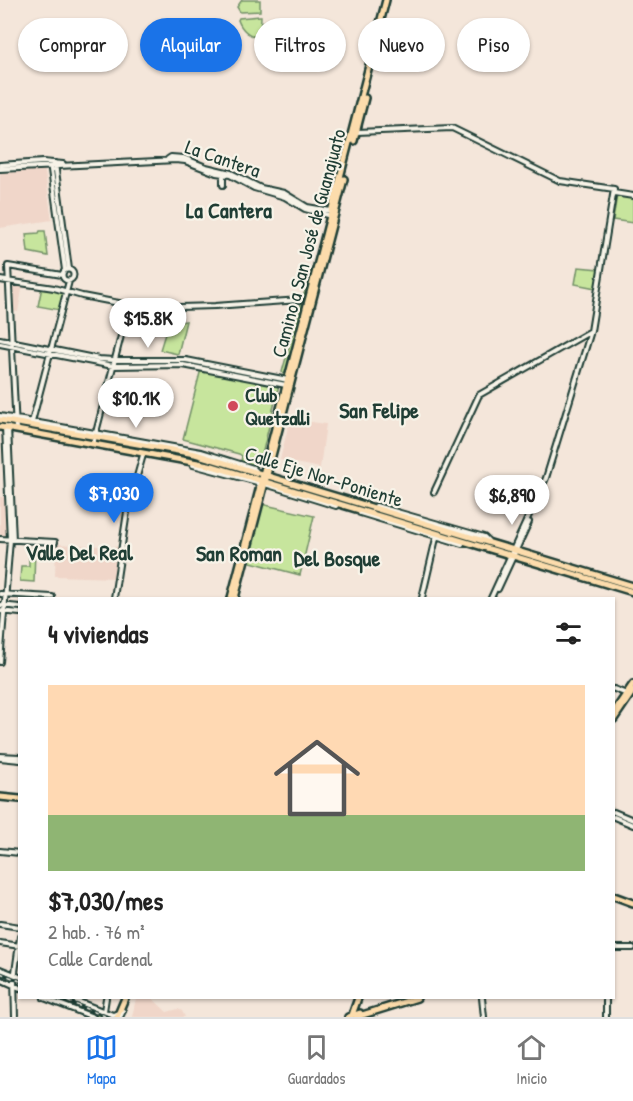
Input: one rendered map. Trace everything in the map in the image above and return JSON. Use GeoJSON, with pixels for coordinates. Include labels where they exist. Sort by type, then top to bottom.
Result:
{"type":"FeatureCollection","features":[{"type":"Feature","properties":{"kind":"main road","name":"Camino a San José de Guanajuato"},"geometry":{"type":"LineString","coordinates":[[333,215],[357,132],[388,0]]}},
{"type":"Feature","properties":{"kind":"main road","name":"Camino a San José de Guanajuato"},"geometry":{"type":"LineString","coordinates":[[233,597],[388,0]]}},
{"type":"Feature","properties":{"kind":"main road"},"geometry":{"type":"LineString","coordinates":[[357,132],[452,128],[560,181],[633,196]]}},
{"type":"Feature","properties":{"kind":"main road","name":"La Cantera"},"geometry":{"type":"LineString","coordinates":[[167,159],[184,158],[231,172],[261,188],[284,193],[307,207],[333,215]]}},
{"type":"Feature","properties":{"kind":"main road"},"geometry":{"type":"LineString","coordinates":[[0,167],[167,159]]}},
{"type":"Feature","properties":{"kind":"main road","name":"La Cantera"},"geometry":{"type":"LineString","coordinates":[[167,159],[185,161],[234,177],[260,191],[280,195],[304,209],[321,211]]}},
{"type":"Feature","properties":{"kind":"main road"},"geometry":{"type":"LineString","coordinates":[[32,422],[69,280],[74,275],[67,270],[53,165]]}},
{"type":"Feature","properties":{"kind":"main road"},"geometry":{"type":"LineString","coordinates":[[223,175],[223,185]]}},
{"type":"Feature","properties":{"kind":"main road"},"geometry":{"type":"LineString","coordinates":[[513,553],[549,478],[592,331],[614,192]]}},
{"type":"Feature","properties":{"kind":"main road"},"geometry":{"type":"LineString","coordinates":[[16,430],[8,266],[62,274],[67,270]]}},
{"type":"Feature","properties":{"kind":"main road"},"geometry":{"type":"LineString","coordinates":[[62,274],[64,279],[69,280]]}},
{"type":"Feature","properties":{"kind":"main road"},"geometry":{"type":"LineString","coordinates":[[0,280],[161,309],[300,300]]}},
{"type":"Feature","properties":{"kind":"main road"},"geometry":{"type":"LineString","coordinates":[[93,444],[129,305]]}},
{"type":"Feature","properties":{"kind":"main road"},"geometry":{"type":"LineString","coordinates":[[434,492],[479,395],[592,331]]}},
{"type":"Feature","properties":{"kind":"main road"},"geometry":{"type":"LineString","coordinates":[[492,597],[546,478],[592,331]]}},
{"type":"Feature","properties":{"kind":"main road"},"geometry":{"type":"LineString","coordinates":[[0,339],[51,352],[114,363],[186,360],[289,383]]}},
{"type":"Feature","properties":{"kind":"main road"},"geometry":{"type":"LineString","coordinates":[[0,344],[12,343]]}},
{"type":"Feature","properties":{"kind":"main road"},"geometry":{"type":"LineString","coordinates":[[0,662],[2,594],[11,540],[3,419]]}},
{"type":"Feature","properties":{"kind":"main road","name":"Calle Eje Nor-Poniente"},"geometry":{"type":"LineString","coordinates":[[3,419],[195,454],[266,473],[513,553],[631,588]]}},
{"type":"Feature","properties":{"kind":"main road"},"geometry":{"type":"LineString","coordinates":[[15,421],[95,434]]}},
{"type":"Feature","properties":{"kind":"main road","name":"Calle Eje Nor-Poniente"},"geometry":{"type":"LineString","coordinates":[[4,429],[208,465],[263,484],[437,535],[488,545]]}},
{"type":"Feature","properties":{"kind":"main road"},"geometry":{"type":"LineString","coordinates":[[114,597],[128,512],[141,453]]}},
{"type":"Feature","properties":{"kind":"main road"},"geometry":{"type":"LineString","coordinates":[[422,597],[437,535]]}},
{"type":"Feature","properties":{"kind":"main road"},"geometry":{"type":"LineString","coordinates":[[0,539],[55,542]]}},
{"type":"Feature","properties":{"kind":"main road","name":"Calle Eje Nor-Poniente"},"geometry":{"type":"LineString","coordinates":[[578,572],[613,586],[631,588]]}},
{"type":"Feature","properties":{"kind":"main road"},"geometry":{"type":"LineString","coordinates":[[2,594],[52,597]]}},
{"type":"Feature","properties":{"kind":"main road"},"geometry":{"type":"LineString","coordinates":[[2,605],[18,607]]}},
{"type":"Feature","properties":{"kind":"main road"},"geometry":{"type":"LineString","coordinates":[[2,611],[18,613]]}},
{"type":"Feature","properties":{"kind":"main road"},"geometry":{"type":"LineString","coordinates":[[615,717],[633,684]]}},
{"type":"Feature","properties":{"kind":"main road"},"geometry":{"type":"LineString","coordinates":[[615,689],[630,693]]}},
{"type":"Feature","properties":{"kind":"main road"},"geometry":{"type":"LineString","coordinates":[[615,711],[630,693]]}},
{"type":"Feature","properties":{"kind":"main road"},"geometry":{"type":"LineString","coordinates":[[0,757],[18,759]]}},
{"type":"Feature","properties":{"kind":"main road"},"geometry":{"type":"LineString","coordinates":[[0,797],[18,799]]}},
{"type":"Feature","properties":{"kind":"main road"},"geometry":{"type":"LineString","coordinates":[[615,812],[633,820]]}},
{"type":"Feature","properties":{"kind":"main road"},"geometry":{"type":"LineString","coordinates":[[615,817],[633,825]]}},
{"type":"Feature","properties":{"kind":"main road"},"geometry":{"type":"LineString","coordinates":[[0,851],[18,853]]}},
{"type":"Feature","properties":{"kind":"main road"},"geometry":{"type":"LineString","coordinates":[[615,895],[633,902]]}},
{"type":"Feature","properties":{"kind":"main road"},"geometry":{"type":"LineString","coordinates":[[0,924],[18,927]]}},
{"type":"Feature","properties":{"kind":"main road"},"geometry":{"type":"LineString","coordinates":[[0,943],[18,946]]}},
{"type":"Feature","properties":{"kind":"main road"},"geometry":{"type":"LineString","coordinates":[[615,947],[633,947]]}},
{"type":"Feature","properties":{"kind":"main road"},"geometry":{"type":"LineString","coordinates":[[15,1017],[14,986],[18,961]]}},
{"type":"Feature","properties":{"kind":"main road"},"geometry":{"type":"LineString","coordinates":[[0,969],[17,976]]}},
{"type":"Feature","properties":{"kind":"main road"},"geometry":{"type":"LineString","coordinates":[[0,979],[18,987]]}},
{"type":"Feature","properties":{"kind":"main road"},"geometry":{"type":"LineString","coordinates":[[47,999],[93,1017]]}},
{"type":"Feature","properties":{"kind":"main road"},"geometry":{"type":"LineString","coordinates":[[72,999],[113,1015],[120,1015],[126,999]]}},
{"type":"Feature","properties":{"kind":"main road"},"geometry":{"type":"LineString","coordinates":[[104,1011],[106,999]]}},
{"type":"Feature","properties":{"kind":"main road"},"geometry":{"type":"LineString","coordinates":[[356,1016],[359,999]]}},
{"type":"Feature","properties":{"kind":"main road"},"geometry":{"type":"LineString","coordinates":[[356,1016],[404,999]]}},
{"type":"Feature","properties":{"kind":"main road"},"geometry":{"type":"LineString","coordinates":[[356,1016],[414,999]]}},
{"type":"Feature","properties":{"kind":"main road"},"geometry":{"type":"LineString","coordinates":[[483,999],[484,1017]]}},
{"type":"Feature","properties":{"kind":"main road"},"geometry":{"type":"LineString","coordinates":[[606,999],[606,1017]]}},
{"type":"Feature","properties":{"kind":"shaded area"},"geometry":{"type":"Polygon","coordinates":[[[44,166],[52,220],[0,228],[0,169],[44,166]]]}},
{"type":"Feature","properties":{"kind":"shaded area"},"geometry":{"type":"Polygon","coordinates":[[[11,282],[23,284],[18,312],[12,311],[11,282]]]}},
{"type":"Feature","properties":{"kind":"shaded area"},"geometry":{"type":"Polygon","coordinates":[[[290,419],[326,424],[320,468],[280,460],[290,419]]]}},
{"type":"Feature","properties":{"kind":"shaded area"},"geometry":{"type":"Polygon","coordinates":[[[0,497],[7,497],[9,535],[0,535],[0,497]]]}},
{"type":"Feature","properties":{"kind":"shaded area"},"geometry":{"type":"Polygon","coordinates":[[[56,544],[120,547],[115,578],[55,576],[56,544]]]}},
{"type":"Feature","properties":{"kind":"shaded area"},"geometry":{"type":"Polygon","coordinates":[[[136,999],[153,999],[167,1012],[178,1009],[185,1017],[132,1017],[136,999]]]}},
{"type":"Feature","properties":{"kind":"green space"},"geometry":{"type":"Polygon","coordinates":[[[242,0],[260,0],[260,11],[240,12],[237,7],[242,0]]]}},
{"type":"Feature","properties":{"kind":"green space"},"geometry":{"type":"Polygon","coordinates":[[[261,16],[261,18],[254,18],[254,36],[246,32],[242,27],[242,18],[239,18],[261,16]]]}},
{"type":"Feature","properties":{"kind":"green space"},"geometry":{"type":"Polygon","coordinates":[[[617,195],[633,198],[633,223],[613,220],[617,195]]]}},
{"type":"Feature","properties":{"kind":"green space"},"geometry":{"type":"Polygon","coordinates":[[[328,217],[286,378],[282,372],[328,217]]]}},
{"type":"Feature","properties":{"kind":"green space"},"geometry":{"type":"Polygon","coordinates":[[[45,231],[48,256],[28,252],[26,234],[45,231]]]}},
{"type":"Feature","properties":{"kind":"green space"},"geometry":{"type":"Polygon","coordinates":[[[578,267],[599,269],[596,288],[575,284],[578,267]]]}},
{"type":"Feature","properties":{"kind":"green space"},"geometry":{"type":"Polygon","coordinates":[[[42,287],[65,292],[60,310],[38,306],[42,287]]]}},
{"type":"Feature","properties":{"kind":"green space"},"geometry":{"type":"Polygon","coordinates":[[[186,321],[178,354],[160,350],[168,324],[186,321]]]}},
{"type":"Feature","properties":{"kind":"green space","name":"Club Quetzalli"},"geometry":{"type":"Polygon","coordinates":[[[201,369],[279,385],[261,459],[256,466],[241,461],[242,456],[239,454],[183,439],[201,369]]]}},
{"type":"Feature","properties":{"kind":"green space"},"geometry":{"type":"Polygon","coordinates":[[[96,439],[189,454],[258,475],[190,458],[96,442],[96,439]]]}},
{"type":"Feature","properties":{"kind":"green space"},"geometry":{"type":"Polygon","coordinates":[[[261,504],[314,516],[300,575],[247,561],[261,504]]]}},
{"type":"Feature","properties":{"kind":"green space"},"geometry":{"type":"Polygon","coordinates":[[[29,548],[35,548],[34,582],[20,581],[21,566],[29,566],[29,548]]]}},
{"type":"Feature","properties":{"kind":"green space"},"geometry":{"type":"Polygon","coordinates":[[[50,999],[69,999],[116,1017],[97,1017],[50,999]]]}},
{"type":"Feature","properties":{"kind":"railway"},"geometry":{"type":"LineString","coordinates":[[0,973],[18,980]]}},
{"type":"Feature","properties":{"kind":"railway"},"geometry":{"type":"LineString","coordinates":[[62,999],[107,1017]]}},
{"type":"Feature","properties":{"kind":"place","name":"Club Quetzalli"},"geometry":{"type":"Point","coordinates":[233,406]}},
{"type":"Feature","properties":{"kind":"district","name":"La Cantera"},"geometry":{"type":"Point","coordinates":[229,210]}},
{"type":"Feature","properties":{"kind":"district","name":"San Felipe"},"geometry":{"type":"Point","coordinates":[379,410]}},
{"type":"Feature","properties":{"kind":"district","name":"Valle Del Real"},"geometry":{"type":"Point","coordinates":[79,552]}},
{"type":"Feature","properties":{"kind":"district","name":"San Roman"},"geometry":{"type":"Point","coordinates":[239,553]}},
{"type":"Feature","properties":{"kind":"district","name":"Del Bosque"},"geometry":{"type":"Point","coordinates":[337,558]}}]}
